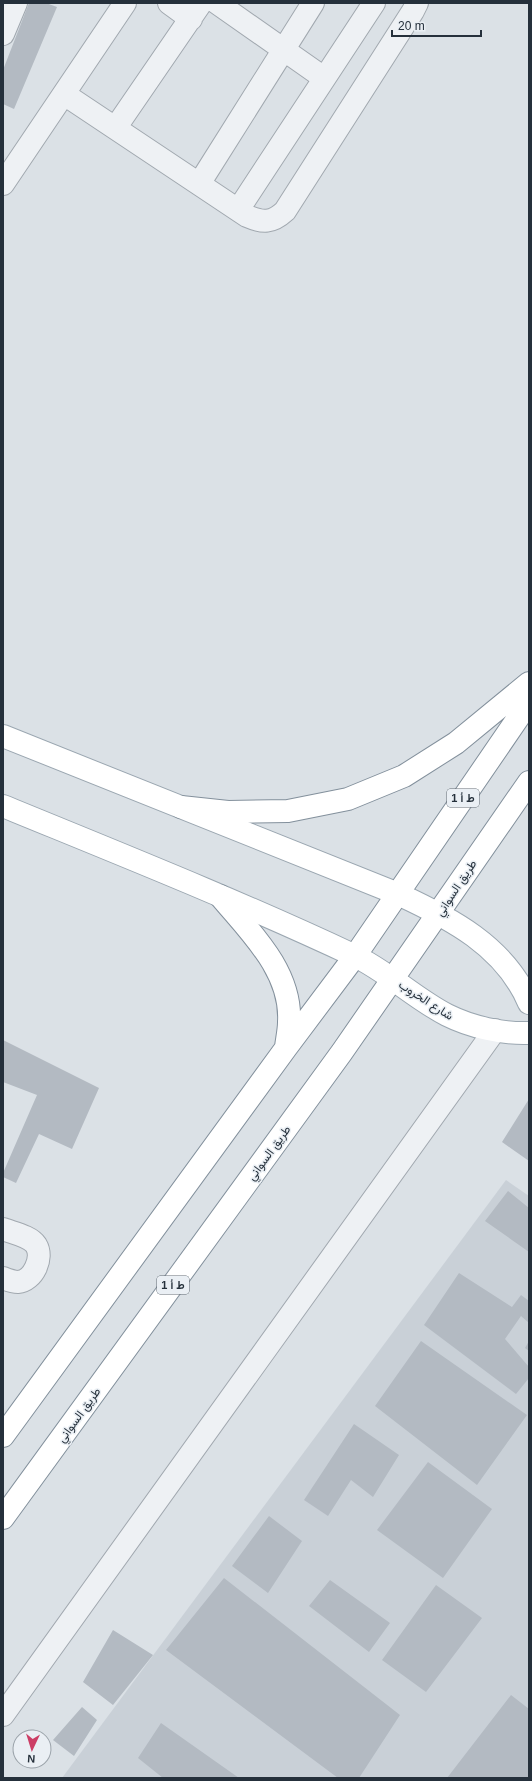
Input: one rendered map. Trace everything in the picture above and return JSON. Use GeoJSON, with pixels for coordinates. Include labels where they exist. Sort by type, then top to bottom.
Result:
{"type":"FeatureCollection","features":[{"type":"Feature","properties":{"kind":"main road"},"geometry":{"type":"LineString","coordinates":[[181,807],[228,812],[288,811],[348,799],[404,776],[456,742],[529,683]]}},
{"type":"Feature","properties":{"kind":"main road","name":"ط أ 1"},"geometry":{"type":"LineString","coordinates":[[3,1436],[286,1048],[355,956],[529,702]]}},
{"type":"Feature","properties":{"kind":"main road"},"geometry":{"type":"LineString","coordinates":[[3,736],[398,894],[439,913],[480,939],[516,978],[529,1002]]}},
{"type":"Feature","properties":{"kind":"main road","name":"طريق السواني"},"geometry":{"type":"LineString","coordinates":[[3,1518],[394,979],[479,852],[529,782]]}},
{"type":"Feature","properties":{"kind":"main road","name":"شارع الخروب"},"geometry":{"type":"LineString","coordinates":[[3,806],[220,896],[355,956],[394,979],[446,1015],[462,1022],[495,1030],[529,1033]]}},
{"type":"Feature","properties":{"kind":"main road"},"geometry":{"type":"LineString","coordinates":[[220,896],[261,945],[277,968],[286,994],[289,1021],[286,1048]]}},
{"type":"Feature","properties":{"kind":"street"},"geometry":{"type":"LineString","coordinates":[[3,34],[16,3]]}},
{"type":"Feature","properties":{"kind":"street"},"geometry":{"type":"LineString","coordinates":[[3,184],[10,159],[64,94],[125,3]]}},
{"type":"Feature","properties":{"kind":"street"},"geometry":{"type":"LineString","coordinates":[[116,127],[196,11],[169,3]]}},
{"type":"Feature","properties":{"kind":"street"},"geometry":{"type":"LineString","coordinates":[[217,3],[324,78]]}},
{"type":"Feature","properties":{"kind":"street"},"geometry":{"type":"LineString","coordinates":[[199,184],[313,3]]}},
{"type":"Feature","properties":{"kind":"street"},"geometry":{"type":"LineString","coordinates":[[238,210],[374,3]]}},
{"type":"Feature","properties":{"kind":"street"},"geometry":{"type":"LineString","coordinates":[[64,94],[116,127],[238,210],[257,220],[268,221],[277,218],[285,211],[417,3]]}},
{"type":"Feature","properties":{"kind":"street"},"geometry":{"type":"LineString","coordinates":[[3,1716],[495,1030]]}},
{"type":"Feature","properties":{"kind":"street"},"geometry":{"type":"LineString","coordinates":[[3,1229],[31,1240],[37,1246],[39,1253],[38,1261],[32,1275],[19,1282],[3,1278]]}},
{"type":"Feature","properties":{"kind":"shaded area"},"geometry":{"type":"Polygon","coordinates":[[[506,1180],[529,1196],[529,1778],[62,1778],[506,1180]]]}},
{"type":"Feature","properties":{"kind":"building"},"geometry":{"type":"Polygon","coordinates":[[[29,3],[46,3],[57,7],[14,109],[3,104],[3,70],[29,3]]]}},
{"type":"Feature","properties":{"kind":"building"},"geometry":{"type":"Polygon","coordinates":[[[3,1040],[99,1088],[72,1149],[39,1134],[16,1183],[3,1177],[3,1173],[37,1095],[3,1082],[3,1040]]]}},
{"type":"Feature","properties":{"kind":"building"},"geometry":{"type":"Polygon","coordinates":[[[529,1099],[529,1161],[502,1142],[529,1099]]]}},
{"type":"Feature","properties":{"kind":"building"},"geometry":{"type":"Polygon","coordinates":[[[508,1191],[529,1208],[529,1252],[485,1221],[508,1191]]]}},
{"type":"Feature","properties":{"kind":"building"},"geometry":{"type":"Polygon","coordinates":[[[459,1273],[512,1307],[521,1295],[529,1301],[529,1323],[521,1316],[505,1339],[529,1367],[529,1378],[516,1394],[424,1325],[459,1273]]]}},
{"type":"Feature","properties":{"kind":"building"},"geometry":{"type":"Polygon","coordinates":[[[421,1341],[527,1415],[477,1485],[375,1406],[421,1341]]]}},
{"type":"Feature","properties":{"kind":"building"},"geometry":{"type":"Polygon","coordinates":[[[529,1341],[529,1351],[525,1348],[529,1341]]]}},
{"type":"Feature","properties":{"kind":"building"},"geometry":{"type":"Polygon","coordinates":[[[354,1424],[399,1455],[373,1497],[351,1480],[328,1516],[304,1500],[354,1424]]]}},
{"type":"Feature","properties":{"kind":"building"},"geometry":{"type":"Polygon","coordinates":[[[428,1462],[492,1509],[443,1578],[377,1530],[428,1462]]]}},
{"type":"Feature","properties":{"kind":"building"},"geometry":{"type":"Polygon","coordinates":[[[269,1516],[302,1541],[268,1593],[232,1566],[269,1516]]]}},
{"type":"Feature","properties":{"kind":"building"},"geometry":{"type":"Polygon","coordinates":[[[224,1578],[400,1715],[359,1778],[338,1778],[166,1650],[224,1578]]]}},
{"type":"Feature","properties":{"kind":"building"},"geometry":{"type":"Polygon","coordinates":[[[330,1580],[390,1623],[369,1652],[309,1606],[330,1580]]]}},
{"type":"Feature","properties":{"kind":"building"},"geometry":{"type":"Polygon","coordinates":[[[436,1585],[482,1618],[426,1692],[382,1660],[436,1585]]]}},
{"type":"Feature","properties":{"kind":"building"},"geometry":{"type":"Polygon","coordinates":[[[113,1630],[153,1655],[113,1705],[83,1682],[113,1630]]]}},
{"type":"Feature","properties":{"kind":"building"},"geometry":{"type":"Polygon","coordinates":[[[511,1695],[529,1709],[529,1778],[447,1778],[511,1695]]]}},
{"type":"Feature","properties":{"kind":"building"},"geometry":{"type":"Polygon","coordinates":[[[82,1707],[97,1720],[74,1756],[53,1740],[82,1707]]]}},
{"type":"Feature","properties":{"kind":"building"},"geometry":{"type":"Polygon","coordinates":[[[161,1723],[239,1778],[163,1778],[138,1758],[161,1723]]]}}]}
